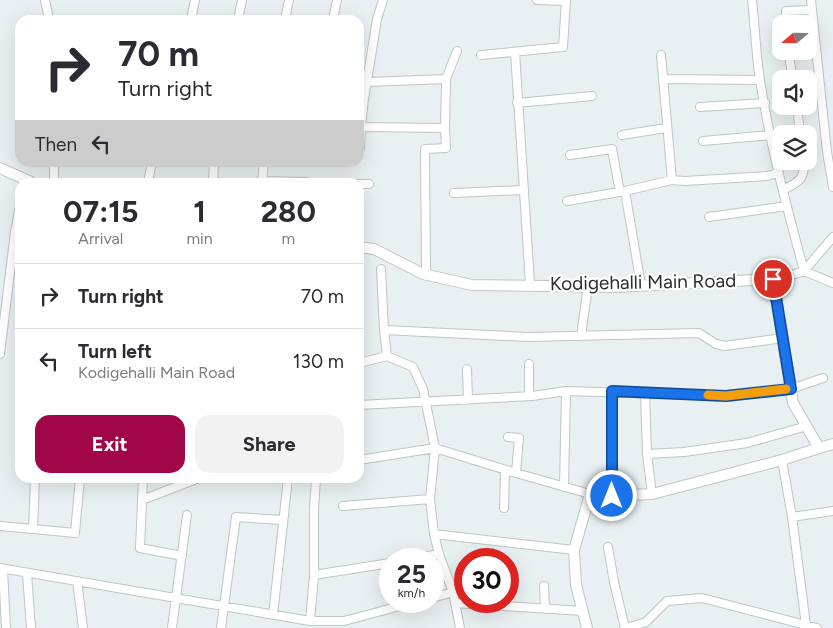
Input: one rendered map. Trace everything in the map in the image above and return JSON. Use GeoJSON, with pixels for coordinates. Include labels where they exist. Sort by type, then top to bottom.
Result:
{"type":"FeatureCollection","features":[{"type":"Feature","properties":{"kind":"street"},"geometry":{"type":"LineString","coordinates":[[45,0],[48,15]]}},
{"type":"Feature","properties":{"kind":"street"},"geometry":{"type":"LineString","coordinates":[[192,15],[195,0]]}},
{"type":"Feature","properties":{"kind":"street"},"geometry":{"type":"LineString","coordinates":[[239,15],[242,0]]}},
{"type":"Feature","properties":{"kind":"street"},"geometry":{"type":"LineString","coordinates":[[286,15],[289,0]]}},
{"type":"Feature","properties":{"kind":"street"},"geometry":{"type":"LineString","coordinates":[[334,15],[337,0]]}},
{"type":"Feature","properties":{"kind":"street"},"geometry":{"type":"LineString","coordinates":[[364,90],[383,0]]}},
{"type":"Feature","properties":{"kind":"street"},"geometry":{"type":"LineString","coordinates":[[481,55],[563,47],[566,0],[537,0]]}},
{"type":"Feature","properties":{"kind":"street"},"geometry":{"type":"LineString","coordinates":[[752,0],[764,104],[778,173],[804,271]]}},
{"type":"Feature","properties":{"kind":"street"},"geometry":{"type":"LineString","coordinates":[[811,0],[827,152],[833,187]]}},
{"type":"Feature","properties":{"kind":"street"},"geometry":{"type":"LineString","coordinates":[[786,15],[786,11],[812,10]]}},
{"type":"Feature","properties":{"kind":"street"},"geometry":{"type":"LineString","coordinates":[[426,275],[425,150],[446,148],[446,79],[457,51]]}},
{"type":"Feature","properties":{"kind":"street"},"geometry":{"type":"LineString","coordinates":[[515,52],[530,284]]}},
{"type":"Feature","properties":{"kind":"street"},"geometry":{"type":"LineString","coordinates":[[661,55],[672,180]]}},
{"type":"Feature","properties":{"kind":"street"},"geometry":{"type":"LineString","coordinates":[[663,78],[760,80]]}},
{"type":"Feature","properties":{"kind":"street"},"geometry":{"type":"LineString","coordinates":[[367,82],[446,79]]}},
{"type":"Feature","properties":{"kind":"street"},"geometry":{"type":"LineString","coordinates":[[518,103],[592,96]]}},
{"type":"Feature","properties":{"kind":"street"},"geometry":{"type":"LineString","coordinates":[[700,107],[764,104]]}},
{"type":"Feature","properties":{"kind":"street"},"geometry":{"type":"LineString","coordinates":[[364,127],[445,128]]}},
{"type":"Feature","properties":{"kind":"street"},"geometry":{"type":"LineString","coordinates":[[622,135],[666,128]]}},
{"type":"Feature","properties":{"kind":"street"},"geometry":{"type":"LineString","coordinates":[[703,141],[771,135]]}},
{"type":"Feature","properties":{"kind":"street"},"geometry":{"type":"LineString","coordinates":[[570,155],[612,149],[623,191],[641,285]]}},
{"type":"Feature","properties":{"kind":"street"},"geometry":{"type":"LineString","coordinates":[[0,168],[21,178]]}},
{"type":"Feature","properties":{"kind":"street"},"geometry":{"type":"LineString","coordinates":[[783,190],[799,181],[805,170]]}},
{"type":"Feature","properties":{"kind":"street"},"geometry":{"type":"LineString","coordinates":[[567,201],[672,180],[767,176],[778,173]]}},
{"type":"Feature","properties":{"kind":"street"},"geometry":{"type":"LineString","coordinates":[[364,184],[369,184]]}},
{"type":"Feature","properties":{"kind":"street"},"geometry":{"type":"LineString","coordinates":[[454,193],[523,190]]}},
{"type":"Feature","properties":{"kind":"street"},"geometry":{"type":"LineString","coordinates":[[709,217],[787,206]]}},
{"type":"Feature","properties":{"kind":"street"},"geometry":{"type":"LineString","coordinates":[[0,354],[15,232]]}},
{"type":"Feature","properties":{"kind":"street"},"geometry":{"type":"LineString","coordinates":[[819,448],[793,403],[775,292],[792,275],[804,271],[833,237]]}},
{"type":"Feature","properties":{"kind":"street","name":"Kodigehalli Main Road"},"geometry":{"type":"LineString","coordinates":[[364,248],[374,249],[426,275],[472,285],[641,285],[773,279],[775,292]]}},
{"type":"Feature","properties":{"kind":"street"},"geometry":{"type":"LineString","coordinates":[[381,269],[387,356]]}},
{"type":"Feature","properties":{"kind":"street"},"geometry":{"type":"LineString","coordinates":[[804,271],[833,283]]}},
{"type":"Feature","properties":{"kind":"street"},"geometry":{"type":"LineString","coordinates":[[581,336],[588,286]]}},
{"type":"Feature","properties":{"kind":"street"},"geometry":{"type":"LineString","coordinates":[[384,330],[528,337],[699,333],[716,344],[725,346],[783,338]]}},
{"type":"Feature","properties":{"kind":"street"},"geometry":{"type":"LineString","coordinates":[[364,362],[387,356],[413,367],[423,389],[435,448],[430,499],[438,548]]}},
{"type":"Feature","properties":{"kind":"street"},"geometry":{"type":"LineString","coordinates":[[529,364],[529,396]]}},
{"type":"Feature","properties":{"kind":"street"},"geometry":{"type":"LineString","coordinates":[[468,369],[468,400]]}},
{"type":"Feature","properties":{"kind":"street"},"geometry":{"type":"LineString","coordinates":[[364,405],[529,396],[566,391],[726,396],[791,389],[823,378]]}},
{"type":"Feature","properties":{"kind":"street"},"geometry":{"type":"LineString","coordinates":[[564,487],[566,391]]}},
{"type":"Feature","properties":{"kind":"street"},"geometry":{"type":"LineString","coordinates":[[612,391],[612,496]]}},
{"type":"Feature","properties":{"kind":"street"},"geometry":{"type":"LineString","coordinates":[[646,392],[647,454],[652,494]]}},
{"type":"Feature","properties":{"kind":"street"},"geometry":{"type":"LineString","coordinates":[[647,454],[684,452],[747,443],[807,426]]}},
{"type":"Feature","properties":{"kind":"street"},"geometry":{"type":"LineString","coordinates":[[508,437],[519,438],[516,473]]}},
{"type":"Feature","properties":{"kind":"street"},"geometry":{"type":"LineString","coordinates":[[364,459],[435,448],[564,487],[590,494],[612,496],[652,494],[782,460],[833,444]]}},
{"type":"Feature","properties":{"kind":"street"},"geometry":{"type":"LineString","coordinates":[[782,460],[792,517],[806,625]]}},
{"type":"Feature","properties":{"kind":"street"},"geometry":{"type":"LineString","coordinates":[[504,508],[505,470]]}},
{"type":"Feature","properties":{"kind":"street"},"geometry":{"type":"LineString","coordinates":[[33,529],[35,483]]}},
{"type":"Feature","properties":{"kind":"street"},"geometry":{"type":"LineString","coordinates":[[0,526],[75,534],[80,483]]}},
{"type":"Feature","properties":{"kind":"street"},"geometry":{"type":"LineString","coordinates":[[143,483],[140,548],[182,556]]}},
{"type":"Feature","properties":{"kind":"street"},"geometry":{"type":"LineString","coordinates":[[142,500],[186,483]]}},
{"type":"Feature","properties":{"kind":"street"},"geometry":{"type":"LineString","coordinates":[[273,615],[287,483]]}},
{"type":"Feature","properties":{"kind":"street"},"geometry":{"type":"LineString","coordinates":[[310,621],[314,575],[316,483]]}},
{"type":"Feature","properties":{"kind":"street"},"geometry":{"type":"LineString","coordinates":[[587,628],[576,586],[574,550],[590,494]]}},
{"type":"Feature","properties":{"kind":"street"},"geometry":{"type":"LineString","coordinates":[[343,506],[430,499]]}},
{"type":"Feature","properties":{"kind":"street"},"geometry":{"type":"LineString","coordinates":[[792,517],[833,511]]}},
{"type":"Feature","properties":{"kind":"street"},"geometry":{"type":"LineString","coordinates":[[172,628],[178,598],[187,515]]}},
{"type":"Feature","properties":{"kind":"street"},"geometry":{"type":"LineString","coordinates":[[221,628],[236,517],[283,520]]}},
{"type":"Feature","properties":{"kind":"street"},"geometry":{"type":"LineString","coordinates":[[434,534],[574,550]]}},
{"type":"Feature","properties":{"kind":"street"},"geometry":{"type":"LineString","coordinates":[[608,547],[614,582],[626,628],[646,622],[667,601],[702,598],[817,628]]}},
{"type":"Feature","properties":{"kind":"street"},"geometry":{"type":"LineString","coordinates":[[314,575],[379,564]]}},
{"type":"Feature","properties":{"kind":"street"},"geometry":{"type":"LineString","coordinates":[[444,568],[454,598]]}},
{"type":"Feature","properties":{"kind":"street"},"geometry":{"type":"LineString","coordinates":[[6,628],[2,569],[310,621],[344,621],[379,612]]}},
{"type":"Feature","properties":{"kind":"street"},"geometry":{"type":"LineString","coordinates":[[27,574],[31,628]]}},
{"type":"Feature","properties":{"kind":"street"},"geometry":{"type":"LineString","coordinates":[[77,581],[84,628]]}},
{"type":"Feature","properties":{"kind":"street"},"geometry":{"type":"LineString","coordinates":[[544,586],[544,609]]}},
{"type":"Feature","properties":{"kind":"street"},"geometry":{"type":"LineString","coordinates":[[444,595],[453,592]]}},
{"type":"Feature","properties":{"kind":"street"},"geometry":{"type":"LineString","coordinates":[[519,606],[583,611]]}},
{"type":"Feature","properties":{"kind":"street"},"geometry":{"type":"LineString","coordinates":[[457,613],[460,628]]}},
{"type":"Feature","properties":{"kind":"slow traffic"},"geometry":{"type":"LineString","coordinates":[[708,395],[726,396],[786,389]]}},
{"type":"Feature","properties":{"kind":"route"},"geometry":{"type":"LineString","coordinates":[[612,496],[612,391],[726,396],[791,389],[773,279]]}}]}
